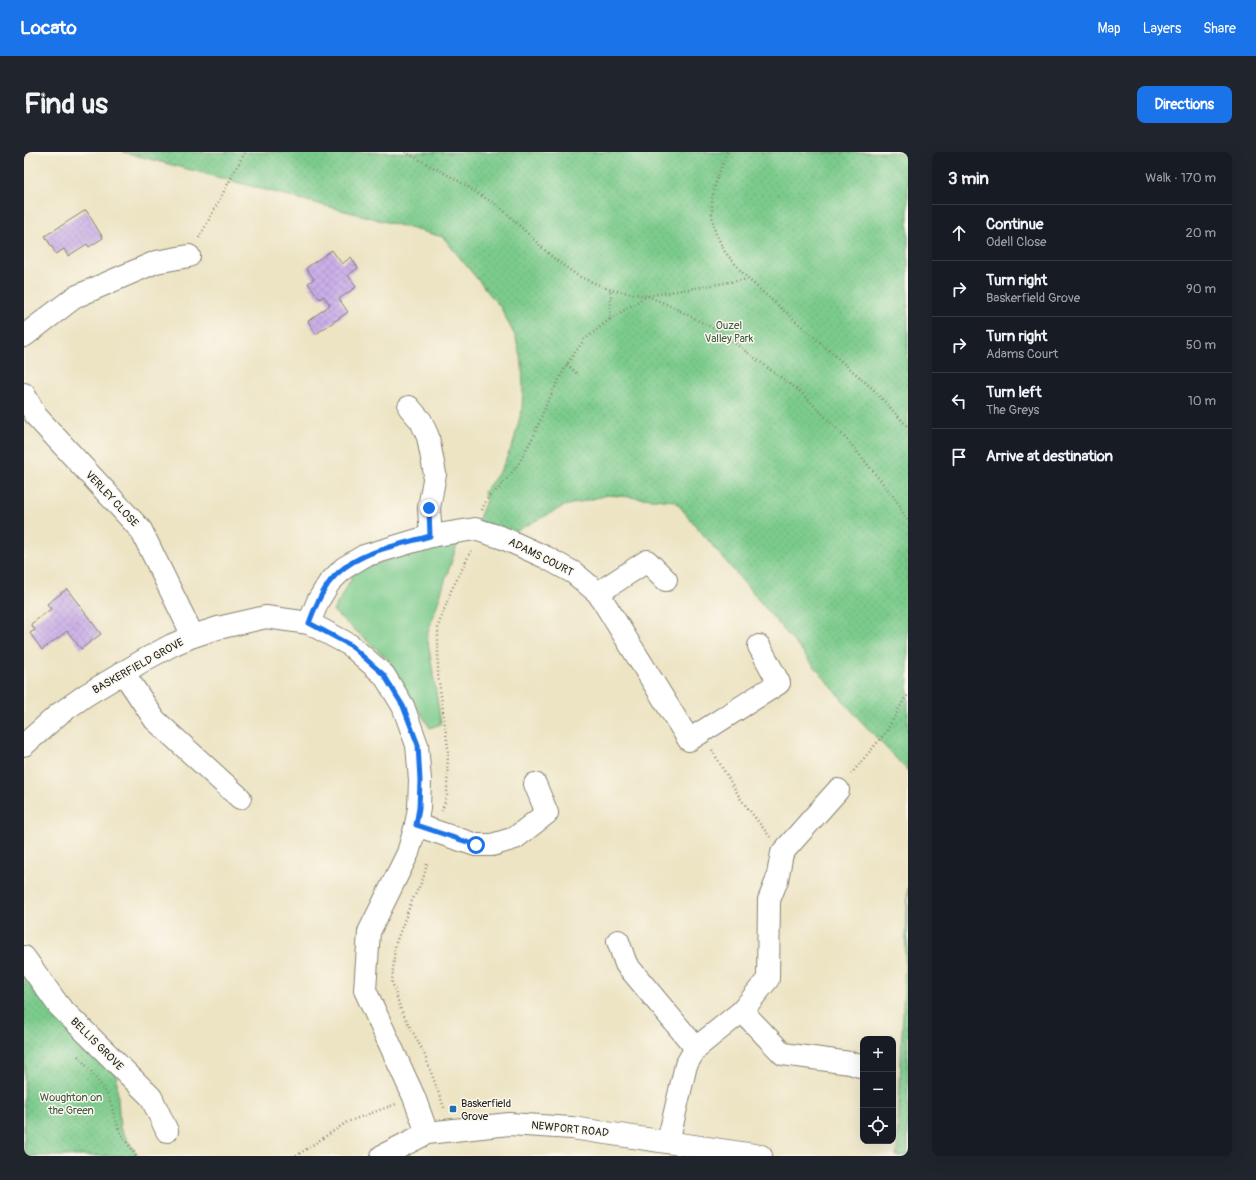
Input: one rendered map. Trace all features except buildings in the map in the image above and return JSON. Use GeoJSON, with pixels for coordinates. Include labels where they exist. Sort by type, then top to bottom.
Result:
{"type":"FeatureCollection","features":[{"type":"Feature","properties":{"kind":"street"},"geometry":{"type":"LineString","coordinates":[[24,336],[75,297],[156,262],[189,256]]}},
{"type":"Feature","properties":{"kind":"street","name":"VERLEY CLOSE"},"geometry":{"type":"LineString","coordinates":[[24,394],[30,420],[141,530],[193,636]]}},
{"type":"Feature","properties":{"kind":"street"},"geometry":{"type":"LineString","coordinates":[[409,407],[421,421],[428,437],[435,474],[429,508],[430,536]]}},
{"type":"Feature","properties":{"kind":"street","name":"ADAMS COURT"},"geometry":{"type":"LineString","coordinates":[[309,623],[318,602],[329,583],[344,568],[364,556],[430,536],[475,528],[503,538],[545,557],[574,573],[598,593],[689,740],[779,683],[759,646]]}},
{"type":"Feature","properties":{"kind":"street"},"geometry":{"type":"LineString","coordinates":[[598,593],[647,561],[666,580]]}},
{"type":"Feature","properties":{"kind":"street","name":"BASKERFIELD GROVE"},"geometry":{"type":"LineString","coordinates":[[24,745],[59,714],[86,695],[123,672],[172,645],[193,636],[225,626],[266,617],[309,623],[350,645],[384,675],[403,706],[418,745],[420,780],[419,808],[408,853],[369,932],[365,990],[414,1097],[427,1133]]}},
{"type":"Feature","properties":{"kind":"street"},"geometry":{"type":"LineString","coordinates":[[123,672],[156,720],[240,798]]}},
{"type":"Feature","properties":{"kind":"street"},"geometry":{"type":"LineString","coordinates":[[416,825],[476,845],[492,845],[515,838],[548,813],[535,784]]}},
{"type":"Feature","properties":{"kind":"street"},"geometry":{"type":"LineString","coordinates":[[668,1142],[686,1065],[696,1048],[742,1011],[768,979],[769,900],[777,880],[782,853],[838,790]]}},
{"type":"Feature","properties":{"kind":"street"},"geometry":{"type":"LineString","coordinates":[[618,941],[626,964],[696,1048]]}},
{"type":"Feature","properties":{"kind":"street","name":"BELLIS GROVE"},"geometry":{"type":"LineString","coordinates":[[24,957],[58,1006],[151,1098],[167,1131]]}},
{"type":"Feature","properties":{"kind":"street"},"geometry":{"type":"LineString","coordinates":[[742,1011],[783,1054],[850,1063],[860,1066]]}},
{"type":"Feature","properties":{"kind":"street","name":"NEWPORT ROAD"},"geometry":{"type":"LineString","coordinates":[[382,1156],[427,1133],[509,1124],[572,1128],[762,1156]]}},
{"type":"Feature","properties":{"kind":"path"},"geometry":{"type":"LineString","coordinates":[[189,256],[245,152]]}},
{"type":"Feature","properties":{"kind":"path"},"geometry":{"type":"LineString","coordinates":[[405,152],[457,180],[501,208],[552,257],[578,276],[611,290],[647,296],[669,304],[720,332],[803,394],[849,442],[895,498],[908,521]]}},
{"type":"Feature","properties":{"kind":"path"},"geometry":{"type":"LineString","coordinates":[[727,152],[717,178],[712,199],[712,216],[715,232],[725,252],[748,279],[873,389],[908,426]]}},
{"type":"Feature","properties":{"kind":"path"},"geometry":{"type":"LineString","coordinates":[[475,528],[486,500],[500,487],[518,465],[534,435],[547,403],[567,364],[584,340],[610,319],[647,296],[748,279]]}},
{"type":"Feature","properties":{"kind":"path"},"geometry":{"type":"LineString","coordinates":[[610,319],[611,290]]}},
{"type":"Feature","properties":{"kind":"path"},"geometry":{"type":"LineString","coordinates":[[567,364],[578,375]]}},
{"type":"Feature","properties":{"kind":"path"},"geometry":{"type":"LineString","coordinates":[[838,790],[886,732],[908,695]]}},
{"type":"Feature","properties":{"kind":"path"},"geometry":{"type":"LineString","coordinates":[[701,732],[740,798],[782,853]]}},
{"type":"Feature","properties":{"kind":"path"},"geometry":{"type":"LineString","coordinates":[[76,1054],[92,1071],[108,1096],[119,1130],[136,1156]]}},
{"type":"Feature","properties":{"kind":"path"},"geometry":{"type":"LineString","coordinates":[[296,1156],[347,1122],[437,1089]]}},
{"type":"Feature","properties":{"kind":"green space","name":"Ouzel Valley Park"},"geometry":{"type":"Polygon","coordinates":[[[123,152],[908,152],[908,771],[857,717],[675,501],[608,495],[564,506],[503,538],[475,529],[486,500],[484,492],[501,470],[513,444],[522,409],[522,364],[516,338],[501,308],[443,237],[123,152]]]}},
{"type":"Feature","properties":{"kind":"green space"},"geometry":{"type":"Polygon","coordinates":[[[459,539],[427,635],[441,724],[430,728],[387,658],[333,611],[356,570],[459,539]]]}},
{"type":"Feature","properties":{"kind":"green space"},"geometry":{"type":"Polygon","coordinates":[[[908,888],[908,1156],[896,1156],[897,1152],[908,888]]]}},
{"type":"Feature","properties":{"kind":"green space","name":"Woughton on the Green"},"geometry":{"type":"Polygon","coordinates":[[[24,957],[116,1068],[120,1128],[138,1156],[24,1156],[24,957]]]}},
{"type":"Feature","properties":{"kind":"place","name":"Baskerfield Grove"},"geometry":{"type":"Point","coordinates":[453,1109]}},
{"type":"Feature","properties":{"kind":"route"},"geometry":{"type":"LineString","coordinates":[[429,508],[430,536],[364,556],[344,568],[329,583],[318,602],[309,623],[350,645],[384,675],[403,706],[418,745],[420,780],[419,808],[416,825],[476,845]]}}]}
